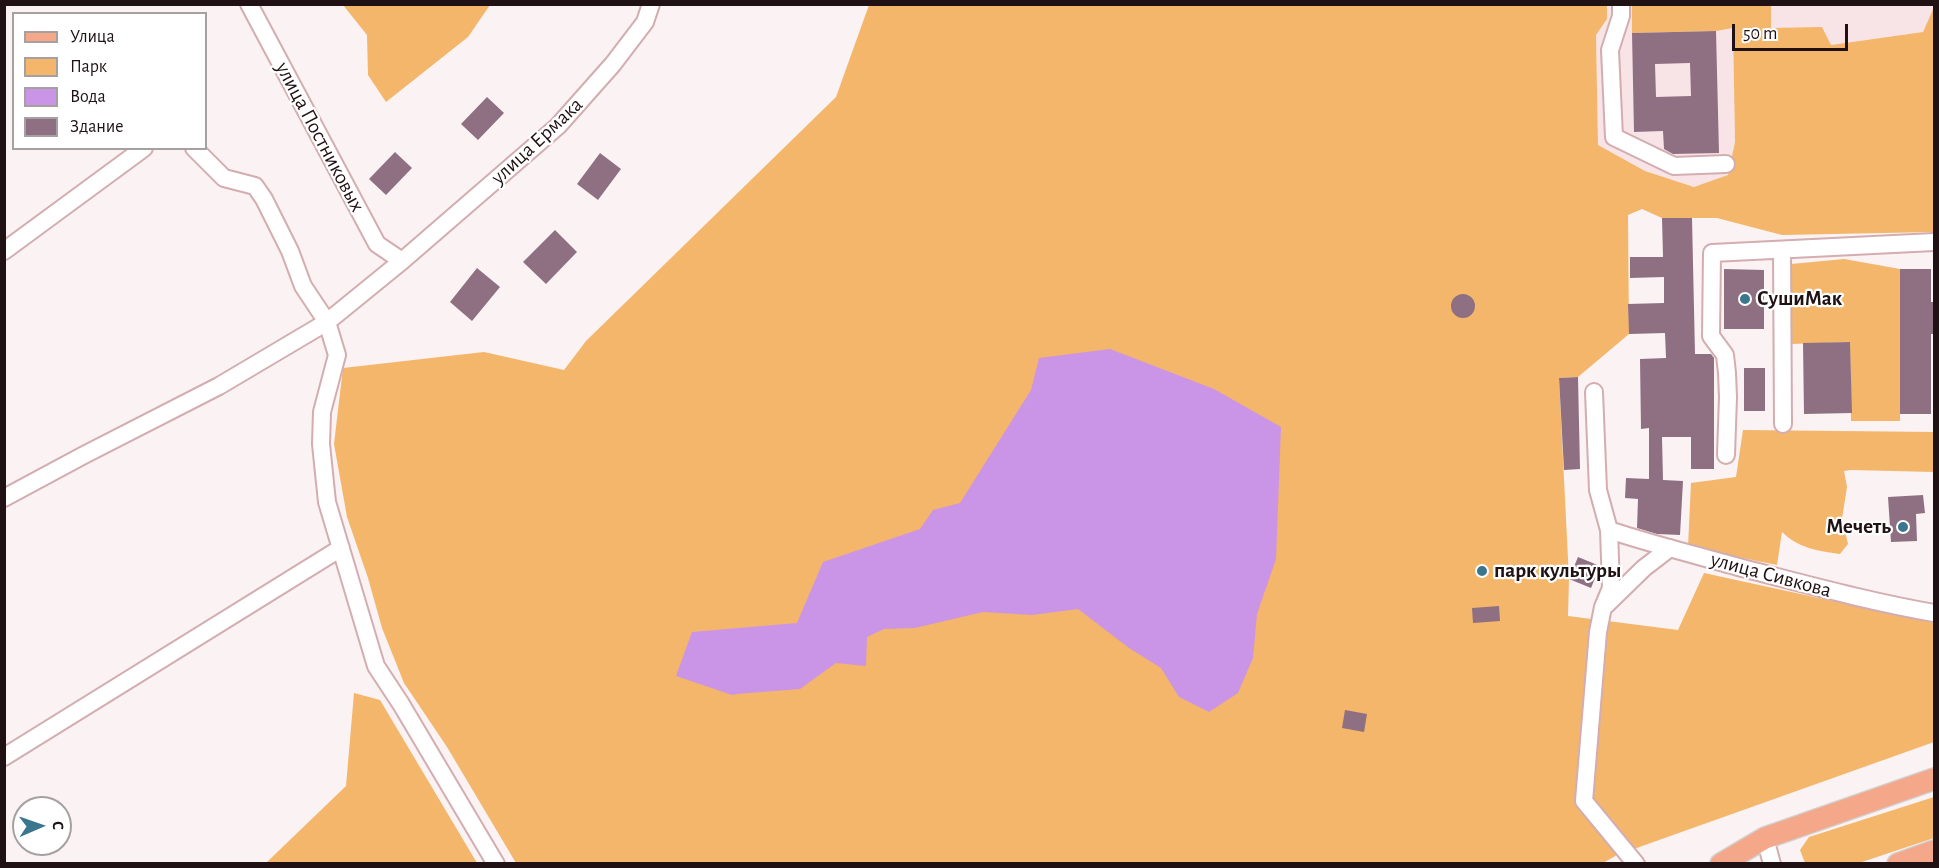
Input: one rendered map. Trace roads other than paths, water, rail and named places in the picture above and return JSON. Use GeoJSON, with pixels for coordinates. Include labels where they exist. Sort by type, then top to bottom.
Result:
{"type":"FeatureCollection","features":[{"type":"Feature","properties":{"kind":"main road"},"geometry":{"type":"LineString","coordinates":[[1721,864],[1765,838],[1935,779]]}},
{"type":"Feature","properties":{"kind":"main road"},"geometry":{"type":"LineString","coordinates":[[1898,864],[1935,851]]}},
{"type":"Feature","properties":{"kind":"street","name":"улица Постниковых"},"geometry":{"type":"LineString","coordinates":[[249,4],[377,244],[402,261]]}},
{"type":"Feature","properties":{"kind":"street","name":"улица Ермака"},"geometry":{"type":"LineString","coordinates":[[6,498],[219,386],[327,322],[402,261],[558,126],[613,64],[645,22],[651,4]]}},
{"type":"Feature","properties":{"kind":"street"},"geometry":{"type":"LineString","coordinates":[[1621,4],[1621,16],[1610,50],[1614,137],[1674,166],[1726,164]]}},
{"type":"Feature","properties":{"kind":"street"},"geometry":{"type":"LineString","coordinates":[[4,251],[141,150]]}},
{"type":"Feature","properties":{"kind":"street"},"geometry":{"type":"LineString","coordinates":[[196,150],[212,169],[224,178],[255,186],[290,251],[303,286],[327,322],[337,355],[322,412],[321,444],[327,502],[376,666],[496,864]]}},
{"type":"Feature","properties":{"kind":"street"},"geometry":{"type":"LineString","coordinates":[[1726,455],[1728,397],[1725,355],[1712,336],[1712,253],[1935,242]]}},
{"type":"Feature","properties":{"kind":"street"},"geometry":{"type":"LineString","coordinates":[[1782,251],[1783,424]]}},
{"type":"Feature","properties":{"kind":"street"},"geometry":{"type":"LineString","coordinates":[[1594,392],[1598,490],[1609,530],[1611,588],[1603,608],[1598,632],[1584,801],[1636,864]]}},
{"type":"Feature","properties":{"kind":"street","name":"улица Сивкова"},"geometry":{"type":"LineString","coordinates":[[1609,530],[1871,601],[1935,614]]}},
{"type":"Feature","properties":{"kind":"street"},"geometry":{"type":"LineString","coordinates":[[4,757],[341,548]]}},
{"type":"Feature","properties":{"kind":"street"},"geometry":{"type":"LineString","coordinates":[[1603,608],[1644,568],[1670,548]]}},
{"type":"Feature","properties":{"kind":"street"},"geometry":{"type":"LineString","coordinates":[[1765,838],[1772,864]]}},
{"type":"Feature","properties":{"kind":"water"},"geometry":{"type":"Polygon","coordinates":[[[1110,349],[1214,389],[1281,427],[1276,559],[1257,614],[1253,658],[1238,693],[1209,712],[1179,697],[1161,668],[1129,648],[1078,609],[1032,615],[983,612],[915,628],[884,629],[867,637],[866,666],[836,663],[800,689],[732,695],[676,676],[692,632],[797,623],[823,562],[920,529],[933,510],[960,503],[1031,390],[1039,358],[1110,349]]]}},
{"type":"Feature","properties":{"kind":"place","name":"СушиМак"},"geometry":{"type":"Point","coordinates":[1745,299]}},
{"type":"Feature","properties":{"kind":"place","name":"Мечеть"},"geometry":{"type":"Point","coordinates":[1903,527]}},
{"type":"Feature","properties":{"kind":"place","name":"парк культуры"},"geometry":{"type":"Point","coordinates":[1482,571]}}]}
